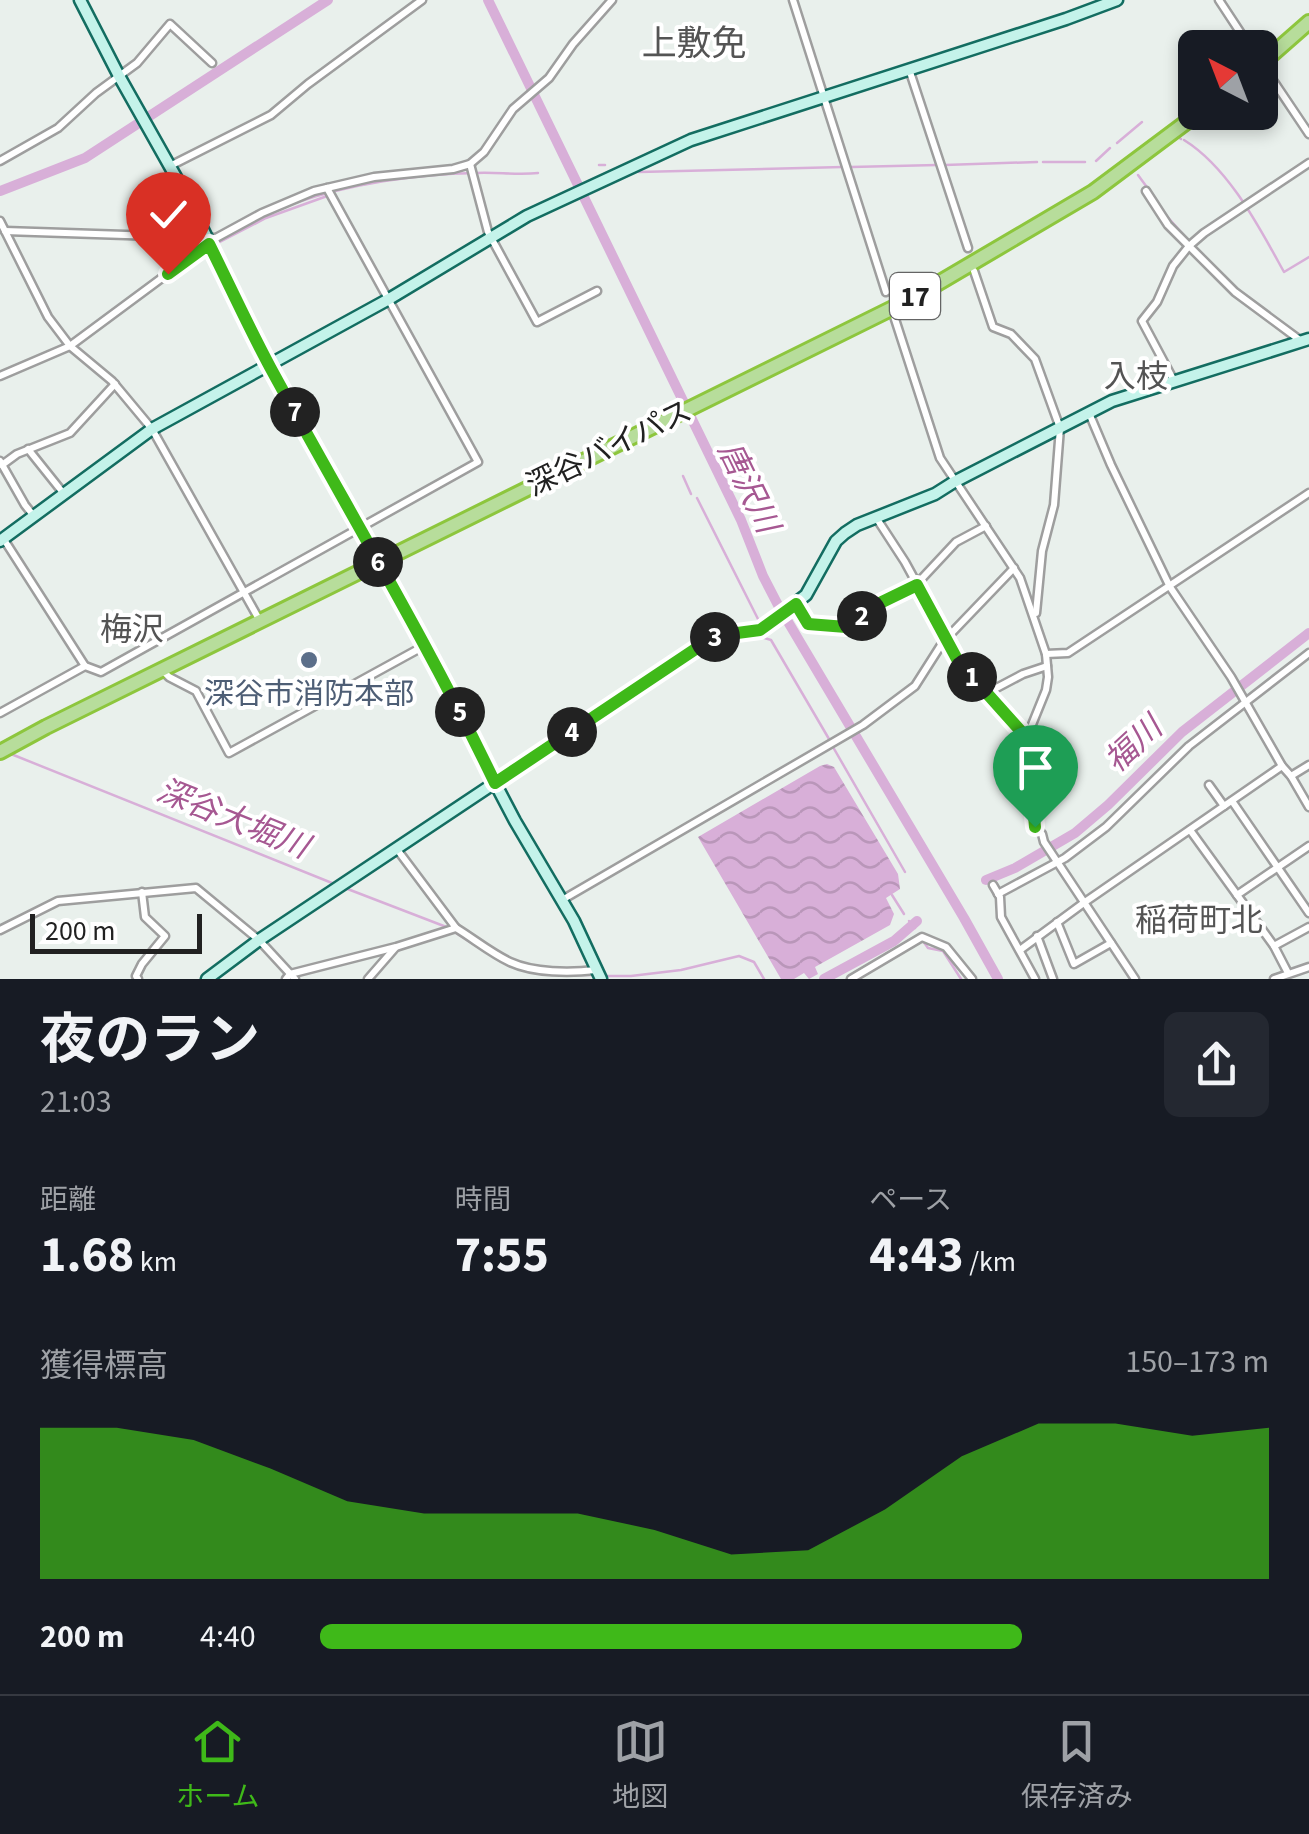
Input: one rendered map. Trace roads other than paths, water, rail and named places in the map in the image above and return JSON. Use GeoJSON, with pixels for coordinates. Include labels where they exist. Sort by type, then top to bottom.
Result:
{"type":"FeatureCollection","features":[{"type":"Feature","properties":{"kind":"highway"},"geometry":{"type":"LineString","coordinates":[[1278,52],[1309,22]]}},
{"type":"Feature","properties":{"kind":"highway","name":"深谷バイパス"},"geometry":{"type":"LineString","coordinates":[[0,752],[912,298],[1092,192],[1178,128]]}},
{"type":"Feature","properties":{"kind":"street"},"geometry":{"type":"LineString","coordinates":[[80,0],[170,166],[268,364],[582,936],[598,974],[522,966],[506,960],[456,928],[396,848]]}},
{"type":"Feature","properties":{"kind":"street"},"geometry":{"type":"LineString","coordinates":[[170,166],[270,115],[422,0]]}},
{"type":"Feature","properties":{"kind":"street"},"geometry":{"type":"LineString","coordinates":[[0,376],[70,346],[207,241],[295,197],[353,180],[453,170],[470,164],[484,152],[509,114],[542,84],[612,0]]}},
{"type":"Feature","properties":{"kind":"street"},"geometry":{"type":"LineString","coordinates":[[793,0],[886,292]]}},
{"type":"Feature","properties":{"kind":"street"},"geometry":{"type":"LineString","coordinates":[[327,188],[389,299],[478,462],[102,672],[85,666],[2,540],[152,429],[389,299],[490,238],[691,140],[1117,0]]}},
{"type":"Feature","properties":{"kind":"street"},"geometry":{"type":"LineString","coordinates":[[1219,0],[1239,30]]}},
{"type":"Feature","properties":{"kind":"street"},"geometry":{"type":"LineString","coordinates":[[0,161],[58,128],[137,63],[170,24],[212,63]]}},
{"type":"Feature","properties":{"kind":"street"},"geometry":{"type":"LineString","coordinates":[[909,69],[968,248]]}},
{"type":"Feature","properties":{"kind":"street"},"geometry":{"type":"LineString","coordinates":[[1278,89],[1309,134]]}},
{"type":"Feature","properties":{"kind":"street"},"geometry":{"type":"LineString","coordinates":[[1174,382],[1142,321],[1157,302],[1170,271],[1189,246],[1309,163]]}},
{"type":"Feature","properties":{"kind":"street"},"geometry":{"type":"LineString","coordinates":[[470,164],[490,238],[537,322],[597,290]]}},
{"type":"Feature","properties":{"kind":"street"},"geometry":{"type":"LineString","coordinates":[[1146,191],[1168,225],[1236,292],[1305,340]]}},
{"type":"Feature","properties":{"kind":"street"},"geometry":{"type":"LineString","coordinates":[[0,220],[48,318],[70,346],[114,384],[152,429],[260,622]]}},
{"type":"Feature","properties":{"kind":"street"},"geometry":{"type":"LineString","coordinates":[[5,230],[207,241]]}},
{"type":"Feature","properties":{"kind":"street"},"geometry":{"type":"LineString","coordinates":[[974,272],[993,327],[1011,334],[1035,359],[1060,428],[1054,505],[1042,552],[1036,619]]}},
{"type":"Feature","properties":{"kind":"street"},"geometry":{"type":"LineString","coordinates":[[893,313],[940,458],[1020,578],[1046,654],[1046,690],[1027,738],[1035,827],[1135,979]]}},
{"type":"Feature","properties":{"kind":"street"},"geometry":{"type":"LineString","coordinates":[[208,979],[259,940],[713,638],[753,632],[795,605],[809,590],[840,536],[853,527],[936,494],[1112,402],[1305,340]]}},
{"type":"Feature","properties":{"kind":"street"},"geometry":{"type":"LineString","coordinates":[[34,517],[1,463],[70,432],[114,384]]}},
{"type":"Feature","properties":{"kind":"street"},"geometry":{"type":"LineString","coordinates":[[1089,413],[1170,587],[1231,677],[1309,808]]}},
{"type":"Feature","properties":{"kind":"street"},"geometry":{"type":"LineString","coordinates":[[28,449],[64,494]]}},
{"type":"Feature","properties":{"kind":"street"},"geometry":{"type":"LineString","coordinates":[[1046,654],[1068,653],[1309,493]]}},
{"type":"Feature","properties":{"kind":"street"},"geometry":{"type":"LineString","coordinates":[[876,518],[958,661],[1027,738]]}},
{"type":"Feature","properties":{"kind":"street"},"geometry":{"type":"LineString","coordinates":[[795,605],[808,624],[843,628],[917,585],[956,542],[986,526]]}},
{"type":"Feature","properties":{"kind":"street"},"geometry":{"type":"LineString","coordinates":[[562,900],[862,725],[915,686],[946,639],[1014,568]]}},
{"type":"Feature","properties":{"kind":"street"},"geometry":{"type":"LineString","coordinates":[[163,670],[196,691],[229,753],[424,646]]}},
{"type":"Feature","properties":{"kind":"street"},"geometry":{"type":"LineString","coordinates":[[998,894],[1106,827],[1189,746],[1309,653]]}},
{"type":"Feature","properties":{"kind":"street"},"geometry":{"type":"LineString","coordinates":[[0,713],[85,666]]}},
{"type":"Feature","properties":{"kind":"street"},"geometry":{"type":"LineString","coordinates":[[987,693],[1047,666]]}},
{"type":"Feature","properties":{"kind":"street"},"geometry":{"type":"LineString","coordinates":[[1290,776],[1309,764]]}},
{"type":"Feature","properties":{"kind":"street"},"geometry":{"type":"LineString","coordinates":[[1020,950],[1282,766]]}},
{"type":"Feature","properties":{"kind":"street"},"geometry":{"type":"LineString","coordinates":[[1208,785],[1278,867],[1309,913]]}},
{"type":"Feature","properties":{"kind":"street"},"geometry":{"type":"LineString","coordinates":[[1190,830],[1274,946],[1288,972]]}},
{"type":"Feature","properties":{"kind":"street"},"geometry":{"type":"LineString","coordinates":[[1237,895],[1309,846]]}},
{"type":"Feature","properties":{"kind":"street"},"geometry":{"type":"LineString","coordinates":[[993,885],[1001,917],[1035,979]]}},
{"type":"Feature","properties":{"kind":"street"},"geometry":{"type":"LineString","coordinates":[[0,930],[58,902],[196,888],[259,940],[290,978],[456,928]]}},
{"type":"Feature","properties":{"kind":"street"},"geometry":{"type":"LineString","coordinates":[[138,979],[142,964],[165,936],[145,918],[142,892]]}},
{"type":"Feature","properties":{"kind":"street"},"geometry":{"type":"LineString","coordinates":[[1057,922],[1074,964],[1111,943]]}},
{"type":"Feature","properties":{"kind":"street"},"geometry":{"type":"LineString","coordinates":[[1274,946],[1309,927]]}},
{"type":"Feature","properties":{"kind":"street"},"geometry":{"type":"LineString","coordinates":[[1037,936],[1054,979]]}},
{"type":"Feature","properties":{"kind":"street"},"geometry":{"type":"LineString","coordinates":[[852,979],[922,937],[946,947],[972,979]]}},
{"type":"Feature","properties":{"kind":"street"},"geometry":{"type":"LineString","coordinates":[[368,979],[396,947]]}},
{"type":"Feature","properties":{"kind":"street"},"geometry":{"type":"LineString","coordinates":[[1274,979],[1309,967]]}},
{"type":"Feature","properties":{"kind":"water"},"geometry":{"type":"Polygon","coordinates":[[[827,764],[834,767],[898,874],[900,889],[886,898],[894,914],[890,925],[815,967],[818,974],[809,979],[804,973],[794,979],[781,979],[698,837],[827,764]]]}},
{"type":"Feature","properties":{"kind":"waterway"},"geometry":{"type":"LineString","coordinates":[[0,191],[85,158],[328,0]]}},
{"type":"Feature","properties":{"kind":"waterway","name":"唐沢川"},"geometry":{"type":"LineString","coordinates":[[488,0],[741,520],[778,605],[998,979]]}},
{"type":"Feature","properties":{"kind":"waterway"},"geometry":{"type":"LineString","coordinates":[[1117,143],[1142,122]]}},
{"type":"Feature","properties":{"kind":"waterway"},"geometry":{"type":"LineString","coordinates":[[1184,140],[1229,182],[1284,272],[1309,257]]}},
{"type":"Feature","properties":{"kind":"waterway"},"geometry":{"type":"LineString","coordinates":[[1096,161],[1110,148]]}},
{"type":"Feature","properties":{"kind":"waterway"},"geometry":{"type":"LineString","coordinates":[[945,165],[1037,162]]}},
{"type":"Feature","properties":{"kind":"waterway"},"geometry":{"type":"LineString","coordinates":[[1043,162],[1085,162]]}},
{"type":"Feature","properties":{"kind":"waterway"},"geometry":{"type":"LineString","coordinates":[[599,165],[605,165]]}},
{"type":"Feature","properties":{"kind":"waterway"},"geometry":{"type":"LineString","coordinates":[[851,167],[937,165]]}},
{"type":"Feature","properties":{"kind":"waterway"},"geometry":{"type":"LineString","coordinates":[[639,172],[843,167]]}},
{"type":"Feature","properties":{"kind":"waterway"},"geometry":{"type":"LineString","coordinates":[[292,204],[406,178],[538,173]]}},
{"type":"Feature","properties":{"kind":"waterway"},"geometry":{"type":"LineString","coordinates":[[1138,175],[1149,190]]}},
{"type":"Feature","properties":{"kind":"waterway"},"geometry":{"type":"LineString","coordinates":[[214,245],[266,218],[330,195]]}},
{"type":"Feature","properties":{"kind":"waterway"},"geometry":{"type":"LineString","coordinates":[[1164,213],[1189,241]]}},
{"type":"Feature","properties":{"kind":"waterway"},"geometry":{"type":"LineString","coordinates":[[76,236],[203,241]]}},
{"type":"Feature","properties":{"kind":"waterway"},"geometry":{"type":"LineString","coordinates":[[1195,247],[1239,291],[1286,326]]}},
{"type":"Feature","properties":{"kind":"waterway"},"geometry":{"type":"LineString","coordinates":[[683,476],[691,494]]}},
{"type":"Feature","properties":{"kind":"waterway"},"geometry":{"type":"LineString","coordinates":[[697,498],[759,621],[754,624]]}},
{"type":"Feature","properties":{"kind":"waterway","name":"福川"},"geometry":{"type":"LineString","coordinates":[[986,880],[1075,833],[1182,732],[1309,633]]}},
{"type":"Feature","properties":{"kind":"waterway"},"geometry":{"type":"LineString","coordinates":[[761,637],[771,640],[829,739]]}},
{"type":"Feature","properties":{"kind":"waterway"},"geometry":{"type":"LineString","coordinates":[[833,747],[905,872]]}},
{"type":"Feature","properties":{"kind":"waterway","name":"深谷大堀川"},"geometry":{"type":"LineString","coordinates":[[11,754],[337,885]]}},
{"type":"Feature","properties":{"kind":"waterway","name":"深谷大堀川"},"geometry":{"type":"LineString","coordinates":[[345,888],[449,928]]}},
{"type":"Feature","properties":{"kind":"waterway"},"geometry":{"type":"LineString","coordinates":[[892,895],[904,914]]}},
{"type":"Feature","properties":{"kind":"waterway","name":"福川"},"geometry":{"type":"LineString","coordinates":[[909,921],[915,928]]}},
{"type":"Feature","properties":{"kind":"waterway","name":"福川"},"geometry":{"type":"LineString","coordinates":[[824,979],[894,941],[917,921]]}},
{"type":"Feature","properties":{"kind":"waterway","name":"深谷大堀川"},"geometry":{"type":"LineString","coordinates":[[456,933],[484,951]]}},
{"type":"Feature","properties":{"kind":"waterway"},"geometry":{"type":"LineString","coordinates":[[923,941],[928,948],[943,951],[961,979]]}},
{"type":"Feature","properties":{"kind":"waterway","name":"深谷大堀川"},"geometry":{"type":"LineString","coordinates":[[491,955],[509,966],[529,971]]}},
{"type":"Feature","properties":{"kind":"waterway","name":"深谷大堀川"},"geometry":{"type":"LineString","coordinates":[[604,976],[681,970],[739,956],[754,962],[764,979]]}},
{"type":"Feature","properties":{"kind":"waterway","name":"深谷大堀川"},"geometry":{"type":"LineString","coordinates":[[562,975],[594,975]]}},
{"type":"Feature","properties":{"kind":"place","name":"深谷市消防本部"},"geometry":{"type":"Point","coordinates":[309,660]}},
{"type":"Feature","properties":{"kind":"district","name":"上敷免"},"geometry":{"type":"Point","coordinates":[694,43]}},
{"type":"Feature","properties":{"kind":"district","name":"入枝"},"geometry":{"type":"Point","coordinates":[1136,376]}},
{"type":"Feature","properties":{"kind":"district","name":"梅沢"},"geometry":{"type":"Point","coordinates":[132,629]}},
{"type":"Feature","properties":{"kind":"district","name":"稲荷町北"},"geometry":{"type":"Point","coordinates":[1199,920]}}]}
